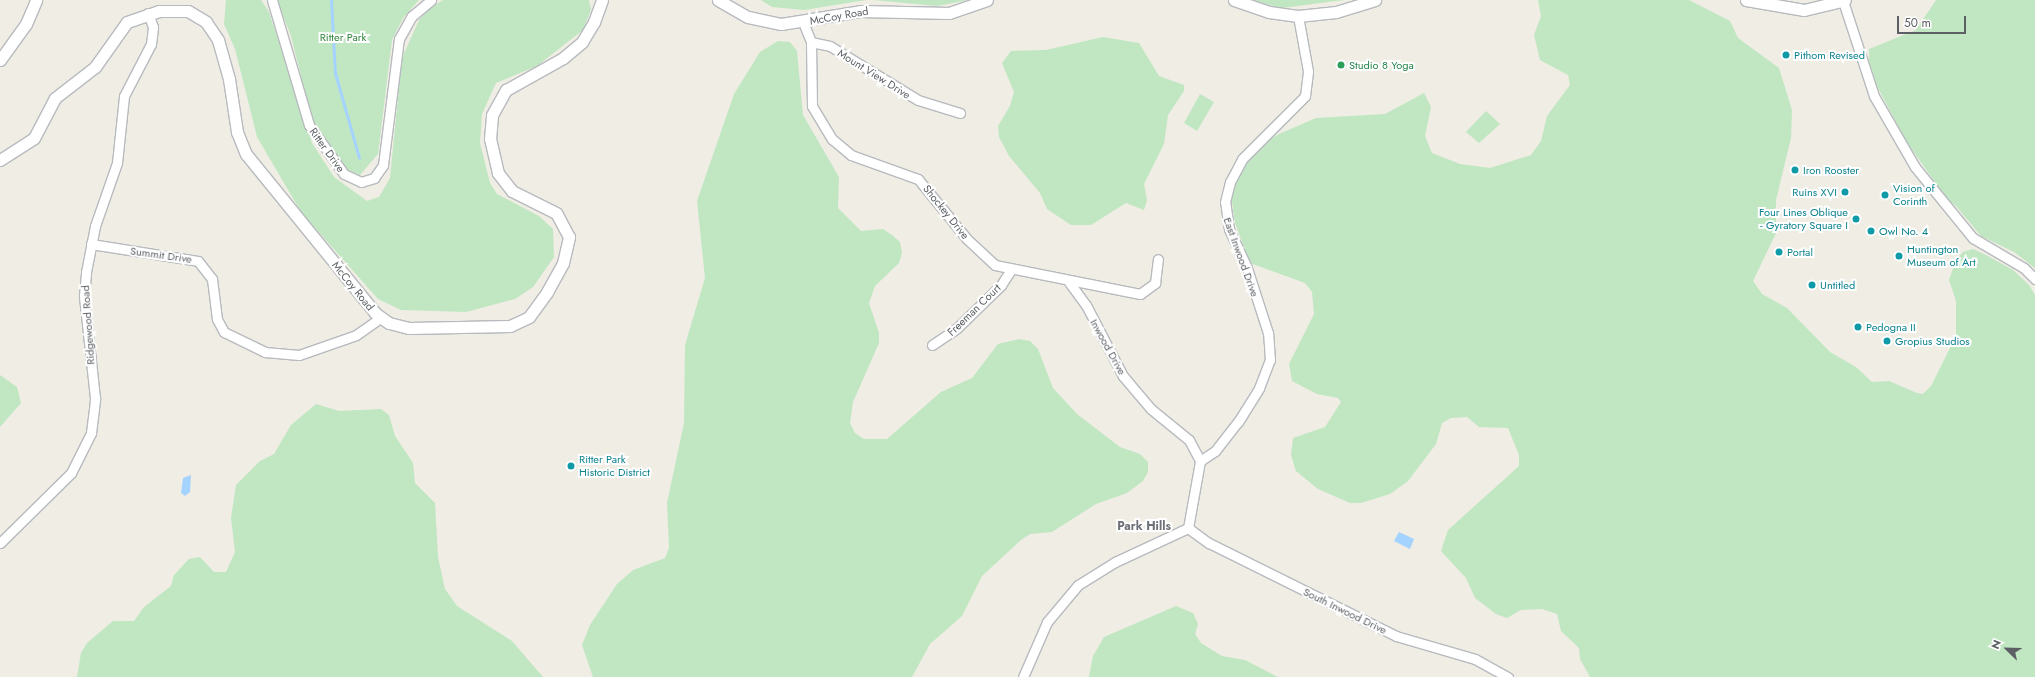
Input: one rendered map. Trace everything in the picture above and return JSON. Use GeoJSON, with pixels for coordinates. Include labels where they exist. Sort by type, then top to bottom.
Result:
{"type":"FeatureCollection","features":[{"type":"Feature","properties":{"kind":"street"},"geometry":{"type":"LineString","coordinates":[[0,60],[26,24],[36,0]]}},
{"type":"Feature","properties":{"kind":"street","name":"Ritter Drive"},"geometry":{"type":"LineString","coordinates":[[272,0],[309,125],[344,174],[362,182],[374,178],[383,165],[399,39],[412,16],[430,0]]}},
{"type":"Feature","properties":{"kind":"street","name":"McCoy Road"},"geometry":{"type":"LineString","coordinates":[[0,160],[34,138],[55,98],[95,67],[120,28],[148,13],[188,11],[210,27],[226,62],[237,132],[246,154],[380,318],[409,328],[496,328],[520,323],[535,310],[563,263],[567,228],[556,213],[521,197],[504,182],[491,150],[492,115],[506,90],[563,58],[582,42],[594,22],[602,0]]}},
{"type":"Feature","properties":{"kind":"street","name":"McCoy Road"},"geometry":{"type":"LineString","coordinates":[[718,0],[758,20],[803,22],[860,11],[949,13],[987,0]]}},
{"type":"Feature","properties":{"kind":"street"},"geometry":{"type":"LineString","coordinates":[[1234,0],[1269,12],[1298,16],[1336,12],[1375,0]]}},
{"type":"Feature","properties":{"kind":"street"},"geometry":{"type":"LineString","coordinates":[[1746,0],[1780,9],[1804,10],[1844,0],[1874,96],[1915,167],[1973,238],[2024,268],[2035,279]]}},
{"type":"Feature","properties":{"kind":"street","name":"Ridgewood Road"},"geometry":{"type":"LineString","coordinates":[[0,543],[71,473],[91,434],[95,398],[84,296],[91,244],[116,169],[124,96],[151,44],[153,27],[148,13]]}},
{"type":"Feature","properties":{"kind":"street","name":"East Inwood Drive"},"geometry":{"type":"LineString","coordinates":[[1200,461],[1215,451],[1238,422],[1262,383],[1270,360],[1268,333],[1247,268],[1229,229],[1225,202],[1230,182],[1242,159],[1305,96],[1308,72],[1298,16]]}},
{"type":"Feature","properties":{"kind":"street","name":"Shockey Drive"},"geometry":{"type":"LineString","coordinates":[[803,22],[811,42],[812,106],[832,139],[851,155],[918,179],[978,251],[995,265],[1010,271],[1069,282],[1146,293],[1158,276],[1158,259]]}},
{"type":"Feature","properties":{"kind":"street","name":"Mount View Drive"},"geometry":{"type":"LineString","coordinates":[[811,42],[830,46],[912,98],[960,113]]}},
{"type":"Feature","properties":{"kind":"street","name":"Summit Drive"},"geometry":{"type":"LineString","coordinates":[[91,244],[198,261],[212,279],[217,319],[224,332],[241,343],[271,353],[299,355],[356,335],[380,318]]}},
{"type":"Feature","properties":{"kind":"street","name":"Freeman Court"},"geometry":{"type":"LineString","coordinates":[[932,345],[957,328],[1001,285],[1010,271]]}},
{"type":"Feature","properties":{"kind":"street","name":"Inwood Drive"},"geometry":{"type":"LineString","coordinates":[[1069,282],[1086,305],[1123,376],[1152,409],[1189,440],[1200,461]]}},
{"type":"Feature","properties":{"kind":"street"},"geometry":{"type":"LineString","coordinates":[[1023,677],[1047,622],[1078,585],[1115,562],[1188,528],[1200,461]]}},
{"type":"Feature","properties":{"kind":"street","name":"South Inwood Drive"},"geometry":{"type":"LineString","coordinates":[[1188,528],[1209,543],[1396,636],[1475,659],[1508,677]]}},
{"type":"Feature","properties":{"kind":"green space"},"geometry":{"type":"Polygon","coordinates":[[[226,0],[261,0],[269,12],[312,143],[334,177],[367,201],[379,197],[390,178],[402,58],[419,20],[428,10],[443,0],[589,0],[591,10],[583,30],[537,66],[496,83],[482,114],[480,143],[490,183],[497,194],[539,216],[553,229],[554,257],[533,287],[515,299],[466,312],[401,310],[378,299],[301,212],[257,137],[235,49],[224,24],[226,0]]]}},
{"type":"Feature","properties":{"kind":"green space","name":"Ritter Park"},"geometry":{"type":"Polygon","coordinates":[[[277,0],[419,0],[403,18],[392,40],[378,154],[360,175],[346,169],[313,124],[291,36],[277,0]]]}},
{"type":"Feature","properties":{"kind":"green space"},"geometry":{"type":"Polygon","coordinates":[[[761,0],[866,0],[804,10],[772,7],[761,0]]]}},
{"type":"Feature","properties":{"kind":"green space"},"geometry":{"type":"Polygon","coordinates":[[[873,0],[968,0],[937,6],[873,0]]]}},
{"type":"Feature","properties":{"kind":"green space"},"geometry":{"type":"Polygon","coordinates":[[[1251,0],[1344,0],[1282,8],[1251,0]]]}},
{"type":"Feature","properties":{"kind":"green space"},"geometry":{"type":"Polygon","coordinates":[[[1538,0],[1689,0],[1730,21],[1738,38],[1779,68],[1792,110],[1791,138],[1776,200],[1776,233],[1753,281],[1762,294],[1787,308],[1830,352],[1856,367],[1872,382],[1889,381],[1917,393],[1923,394],[1931,386],[1956,336],[1956,301],[1949,280],[1956,260],[1963,252],[1973,249],[1986,255],[2013,270],[2029,285],[2035,295],[2035,677],[1590,677],[1580,659],[1579,648],[1561,631],[1557,614],[1542,609],[1521,610],[1507,618],[1496,614],[1475,598],[1466,578],[1441,551],[1448,530],[1519,466],[1519,455],[1508,428],[1479,427],[1467,417],[1451,418],[1442,423],[1436,444],[1408,481],[1390,494],[1361,503],[1350,503],[1318,489],[1296,471],[1291,455],[1293,438],[1325,427],[1341,402],[1338,398],[1317,394],[1292,381],[1289,364],[1314,314],[1312,292],[1305,283],[1250,263],[1235,223],[1231,195],[1234,183],[1254,149],[1279,134],[1316,118],[1385,114],[1424,93],[1431,107],[1425,136],[1432,153],[1460,164],[1490,168],[1531,155],[1541,141],[1547,116],[1570,85],[1568,75],[1540,60],[1534,35],[1541,16],[1538,0]]]}},
{"type":"Feature","properties":{"kind":"green space"},"geometry":{"type":"Polygon","coordinates":[[[1936,0],[2035,0],[2035,268],[2014,252],[1981,236],[1956,206],[1946,198],[1906,141],[1878,88],[1869,61],[1869,49],[1916,30],[1936,0]]]}},
{"type":"Feature","properties":{"kind":"green space"},"geometry":{"type":"Polygon","coordinates":[[[1103,37],[1139,43],[1159,76],[1184,85],[1184,91],[1168,115],[1164,144],[1144,184],[1147,200],[1144,210],[1126,203],[1091,225],[1071,225],[1047,209],[1040,193],[1009,156],[999,137],[998,126],[1010,106],[1014,92],[1002,63],[1011,51],[1046,50],[1103,37]]]}},
{"type":"Feature","properties":{"kind":"green space"},"geometry":{"type":"Polygon","coordinates":[[[778,41],[790,42],[797,51],[803,115],[839,177],[838,208],[861,231],[883,229],[900,242],[902,253],[899,263],[875,286],[869,303],[879,333],[879,343],[853,402],[850,423],[855,433],[864,439],[887,439],[941,392],[972,378],[998,344],[1019,339],[1030,341],[1038,349],[1053,388],[1077,414],[1120,447],[1140,454],[1148,462],[1148,472],[1143,481],[1127,493],[1096,504],[1052,532],[1030,534],[1021,540],[982,576],[962,616],[930,644],[912,677],[593,677],[582,645],[590,625],[617,584],[633,570],[665,558],[669,548],[667,503],[684,423],[685,345],[705,278],[697,201],[734,94],[760,52],[778,41]]]}},
{"type":"Feature","properties":{"kind":"green space"},"geometry":{"type":"Polygon","coordinates":[[[1200,94],[1214,102],[1197,131],[1184,123],[1200,94]]]}},
{"type":"Feature","properties":{"kind":"green space"},"geometry":{"type":"Polygon","coordinates":[[[1486,111],[1500,124],[1479,143],[1466,132],[1486,111]]]}},
{"type":"Feature","properties":{"kind":"green space"},"geometry":{"type":"Polygon","coordinates":[[[0,375],[17,387],[21,403],[0,427],[0,375]]]}},
{"type":"Feature","properties":{"kind":"green space"},"geometry":{"type":"Polygon","coordinates":[[[316,404],[339,411],[381,409],[389,415],[395,436],[413,463],[415,483],[435,503],[438,557],[445,589],[457,606],[512,641],[543,677],[77,677],[81,653],[87,643],[113,621],[134,621],[144,607],[171,586],[174,575],[189,559],[200,557],[214,572],[226,572],[235,552],[231,518],[236,485],[260,461],[274,454],[291,425],[316,404]]]}},
{"type":"Feature","properties":{"kind":"green space"},"geometry":{"type":"Polygon","coordinates":[[[1176,606],[1193,613],[1198,624],[1195,634],[1201,643],[1222,656],[1245,660],[1278,677],[1089,677],[1093,656],[1104,637],[1176,606]]]}},
{"type":"Feature","properties":{"kind":"water"},"geometry":{"type":"Polygon","coordinates":[[[191,475],[190,492],[185,496],[181,493],[183,478],[191,475]]]}},
{"type":"Feature","properties":{"kind":"water"},"geometry":{"type":"Polygon","coordinates":[[[1399,532],[1414,539],[1410,549],[1394,541],[1399,532]]]}},
{"type":"Feature","properties":{"kind":"waterway"},"geometry":{"type":"LineString","coordinates":[[331,0],[335,73],[359,158]]}},
{"type":"Feature","properties":{"kind":"place","name":"Pithom Revised"},"geometry":{"type":"Point","coordinates":[1786,55]}},
{"type":"Feature","properties":{"kind":"place","name":"Studio 8 Yoga"},"geometry":{"type":"Point","coordinates":[1341,65]}},
{"type":"Feature","properties":{"kind":"place","name":"Iron Rooster"},"geometry":{"type":"Point","coordinates":[1795,170]}},
{"type":"Feature","properties":{"kind":"place","name":"Ruins XVI"},"geometry":{"type":"Point","coordinates":[1845,192]}},
{"type":"Feature","properties":{"kind":"place","name":"Vision of Corinth"},"geometry":{"type":"Point","coordinates":[1885,195]}},
{"type":"Feature","properties":{"kind":"place","name":"Four Lines Oblique - Gyratory Square I"},"geometry":{"type":"Point","coordinates":[1856,219]}},
{"type":"Feature","properties":{"kind":"place","name":"Owl No. 4"},"geometry":{"type":"Point","coordinates":[1871,231]}},
{"type":"Feature","properties":{"kind":"place","name":"Portal"},"geometry":{"type":"Point","coordinates":[1779,252]}},
{"type":"Feature","properties":{"kind":"place","name":"Huntington Museum of Art"},"geometry":{"type":"Point","coordinates":[1899,256]}},
{"type":"Feature","properties":{"kind":"place","name":"Untitled"},"geometry":{"type":"Point","coordinates":[1812,285]}},
{"type":"Feature","properties":{"kind":"place","name":"Pedogna II"},"geometry":{"type":"Point","coordinates":[1858,327]}},
{"type":"Feature","properties":{"kind":"place","name":"Gropius Studios"},"geometry":{"type":"Point","coordinates":[1887,341]}},
{"type":"Feature","properties":{"kind":"place","name":"Ritter Park Historic District"},"geometry":{"type":"Point","coordinates":[571,466]}},
{"type":"Feature","properties":{"kind":"district","name":"Park Hills"},"geometry":{"type":"Point","coordinates":[1144,527]}}]}
